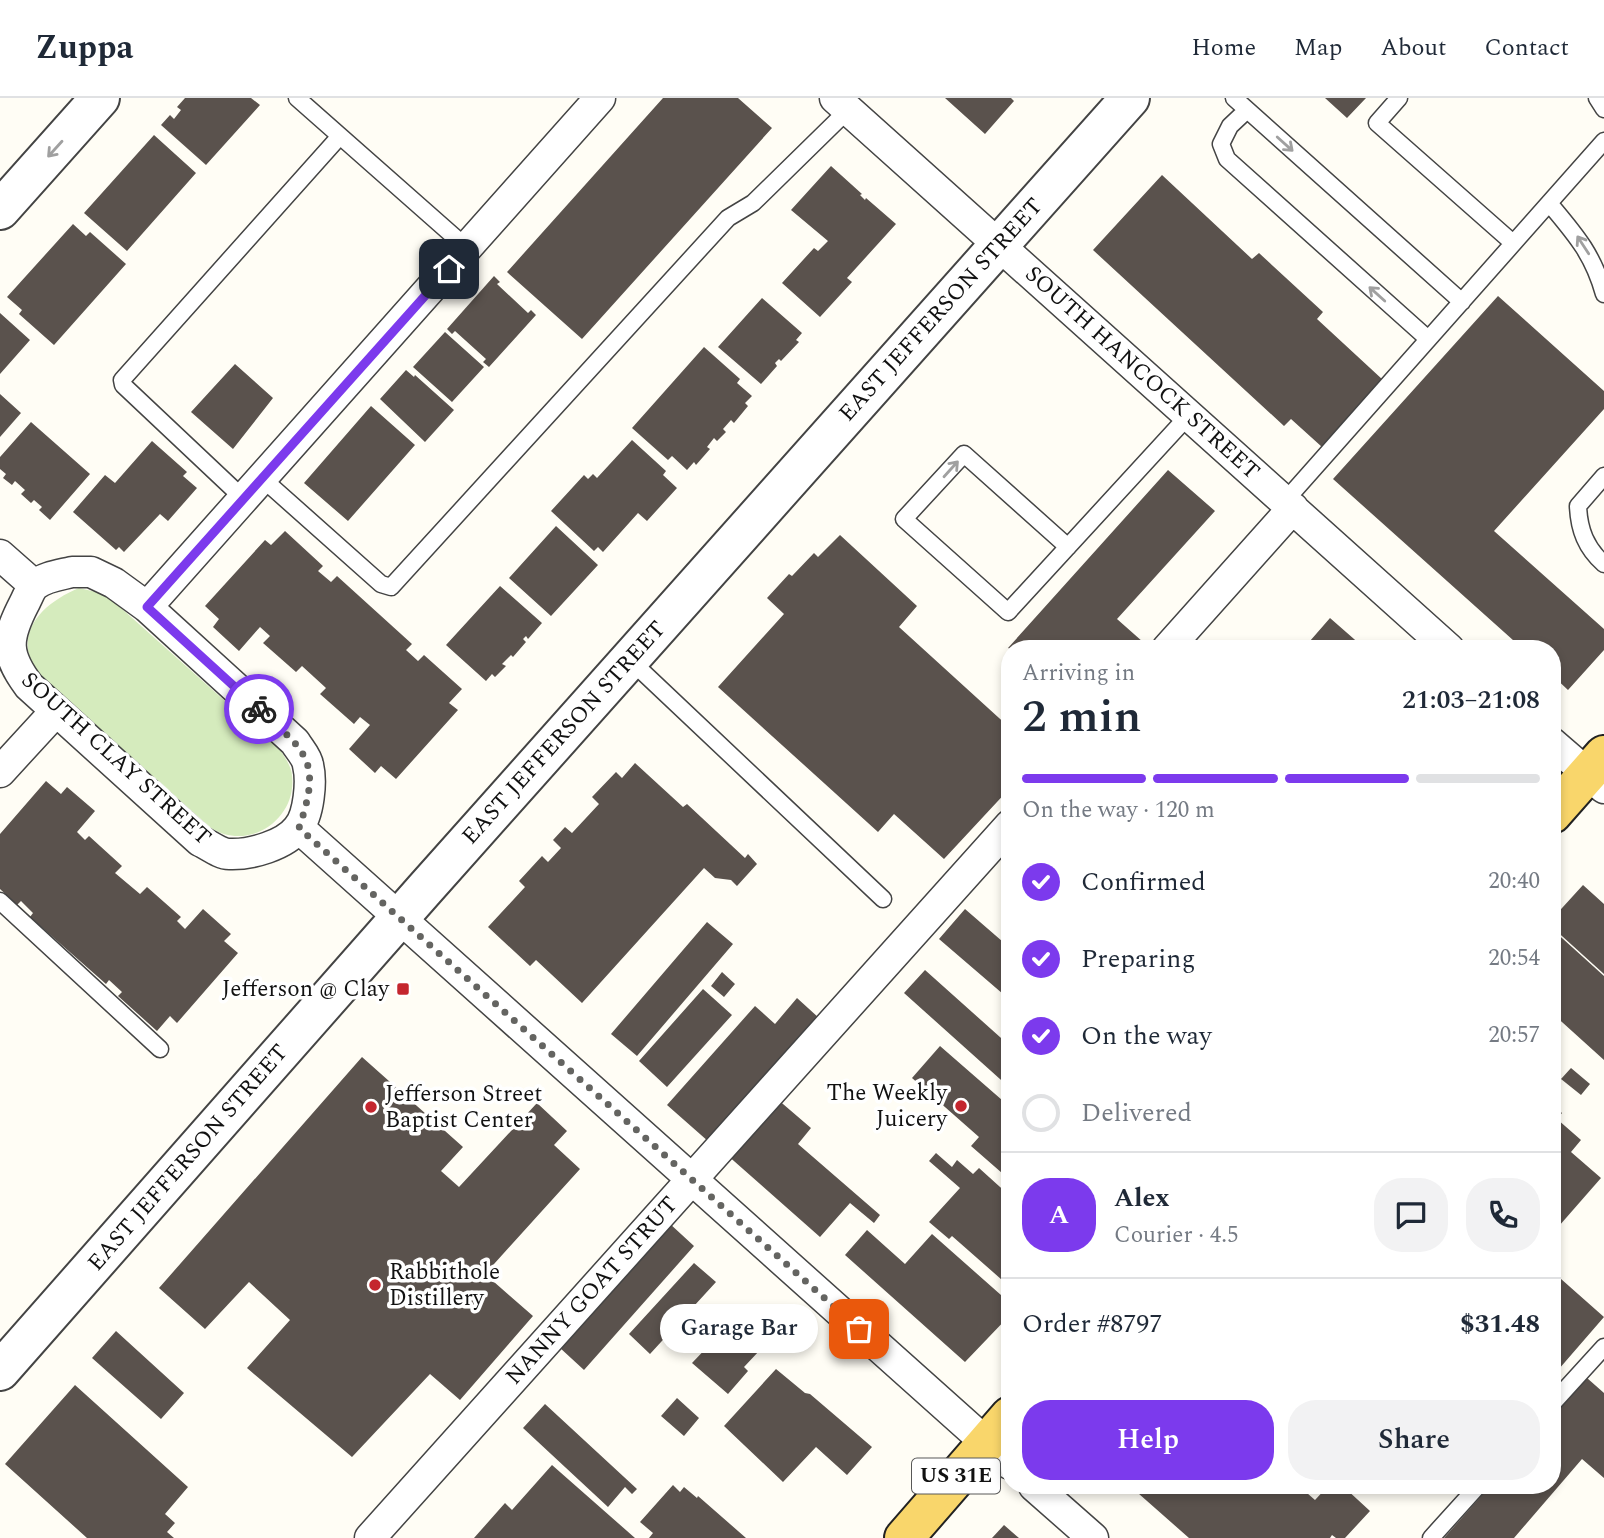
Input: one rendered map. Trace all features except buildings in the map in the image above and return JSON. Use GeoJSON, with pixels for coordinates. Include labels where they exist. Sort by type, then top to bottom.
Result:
{"type":"FeatureCollection","features":[{"type":"Feature","properties":{"kind":"main road"},"geometry":{"type":"LineString","coordinates":[[1561,806],[1599,772]]}},
{"type":"Feature","properties":{"kind":"main road","name":"US 31E"},"geometry":{"type":"LineString","coordinates":[[904,1538],[1001,1442]]}},
{"type":"Feature","properties":{"kind":"street"},"geometry":{"type":"LineString","coordinates":[[0,210],[100,98]]}},
{"type":"Feature","properties":{"kind":"street"},"geometry":{"type":"LineString","coordinates":[[147,607],[600,98]]}},
{"type":"Feature","properties":{"kind":"street","name":"EAST JEFFERSON STREET"},"geometry":{"type":"LineString","coordinates":[[0,1371],[629,659],[1130,98]]}},
{"type":"Feature","properties":{"kind":"street","name":"SOUTH HANCOCK STREET"},"geometry":{"type":"LineString","coordinates":[[842,104],[1439,640]]}},
{"type":"Feature","properties":{"kind":"street"},"geometry":{"type":"LineString","coordinates":[[1175,640],[1289,505]]}},
{"type":"Feature","properties":{"kind":"street"},"geometry":{"type":"LineString","coordinates":[[0,555],[34,585],[72,572],[91,572],[114,583],[147,607],[295,742],[308,763],[310,785],[308,802],[299,828],[692,1180],[1001,1440]]}},
{"type":"Feature","properties":{"kind":"street","name":"SOUTH CLAY STREET"},"geometry":{"type":"LineString","coordinates":[[34,585],[16,620],[10,648],[15,667],[56,711],[200,841],[227,854],[247,853],[271,847],[299,828]]}},
{"type":"Feature","properties":{"kind":"street"},"geometry":{"type":"LineString","coordinates":[[0,772],[56,711]]}},
{"type":"Feature","properties":{"kind":"street"},"geometry":{"type":"LineString","coordinates":[[1561,749],[1599,772]]}},
{"type":"Feature","properties":{"kind":"street","name":"NANNY GOAT STRUT"},"geometry":{"type":"LineString","coordinates":[[370,1538],[1001,835]]}},
{"type":"Feature","properties":{"kind":"street"},"geometry":{"type":"LineString","coordinates":[[1043,1494],[1093,1538]]}},
{"type":"Feature","properties":{"kind":"lane"},"geometry":{"type":"LineString","coordinates":[[297,98],[467,248]]}},
{"type":"Feature","properties":{"kind":"lane"},"geometry":{"type":"LineString","coordinates":[[1234,98],[1461,302]]}},
{"type":"Feature","properties":{"kind":"lane"},"geometry":{"type":"LineString","coordinates":[[1399,98],[1377,123],[1513,243]]}},
{"type":"Feature","properties":{"kind":"lane"},"geometry":{"type":"LineString","coordinates":[[1597,98],[1604,109]]}},
{"type":"Feature","properties":{"kind":"lane"},"geometry":{"type":"LineString","coordinates":[[340,136],[122,380],[123,384],[254,489],[381,584],[391,587],[728,218],[753,203],[842,104]]}},
{"type":"Feature","properties":{"kind":"lane"},"geometry":{"type":"LineString","coordinates":[[1247,110],[1230,126],[1221,144],[1227,159],[1428,339]]}},
{"type":"Feature","properties":{"kind":"lane"},"geometry":{"type":"LineString","coordinates":[[1289,505],[1428,339],[1604,141]]}},
{"type":"Feature","properties":{"kind":"lane"},"geometry":{"type":"LineString","coordinates":[[1549,203],[1584,244],[1600,278],[1604,294]]}},
{"type":"Feature","properties":{"kind":"lane"},"geometry":{"type":"LineString","coordinates":[[1068,547],[964,454],[904,519],[1008,612],[1068,547],[1189,415]]}},
{"type":"Feature","properties":{"kind":"lane"},"geometry":{"type":"LineString","coordinates":[[1604,476],[1578,506],[1579,528],[1594,555],[1604,564]]}},
{"type":"Feature","properties":{"kind":"lane"},"geometry":{"type":"LineString","coordinates":[[629,659],[883,899]]}},
{"type":"Feature","properties":{"kind":"lane"},"geometry":{"type":"LineString","coordinates":[[0,901],[160,1049]]}},
{"type":"Feature","properties":{"kind":"lane"},"geometry":{"type":"LineString","coordinates":[[1561,1394],[1604,1347]]}},
{"type":"Feature","properties":{"kind":"lane"},"geometry":{"type":"LineString","coordinates":[[1431,1538],[1471,1494]]}},
{"type":"Feature","properties":{"kind":"green space"},"geometry":{"type":"Polygon","coordinates":[[[79,588],[111,599],[281,751],[291,769],[292,792],[279,818],[255,833],[240,836],[211,828],[38,675],[30,660],[28,646],[34,622],[53,603],[79,588]]]}},
{"type":"Feature","properties":{"kind":"way so far"},"geometry":{"type":"LineString","coordinates":[[259,709],[295,742],[308,763],[308,802],[299,828],[859,1329]]}},
{"type":"Feature","properties":{"kind":"place","name":"Jefferson @ Clay"},"geometry":{"type":"Point","coordinates":[403,989]}},
{"type":"Feature","properties":{"kind":"place","name":"The Weekly Juicery"},"geometry":{"type":"Point","coordinates":[961,1106]}},
{"type":"Feature","properties":{"kind":"place","name":"Jefferson Street Baptist Center"},"geometry":{"type":"Point","coordinates":[371,1107]}},
{"type":"Feature","properties":{"kind":"place","name":"Rabbithole Distillery"},"geometry":{"type":"Point","coordinates":[375,1285]}},
{"type":"Feature","properties":{"kind":"place","name":"Garage Bar"},"geometry":{"type":"Point","coordinates":[859,1329]}},
{"type":"Feature","properties":{"kind":"route"},"geometry":{"type":"LineString","coordinates":[[259,709],[147,607],[449,269]]}}]}
